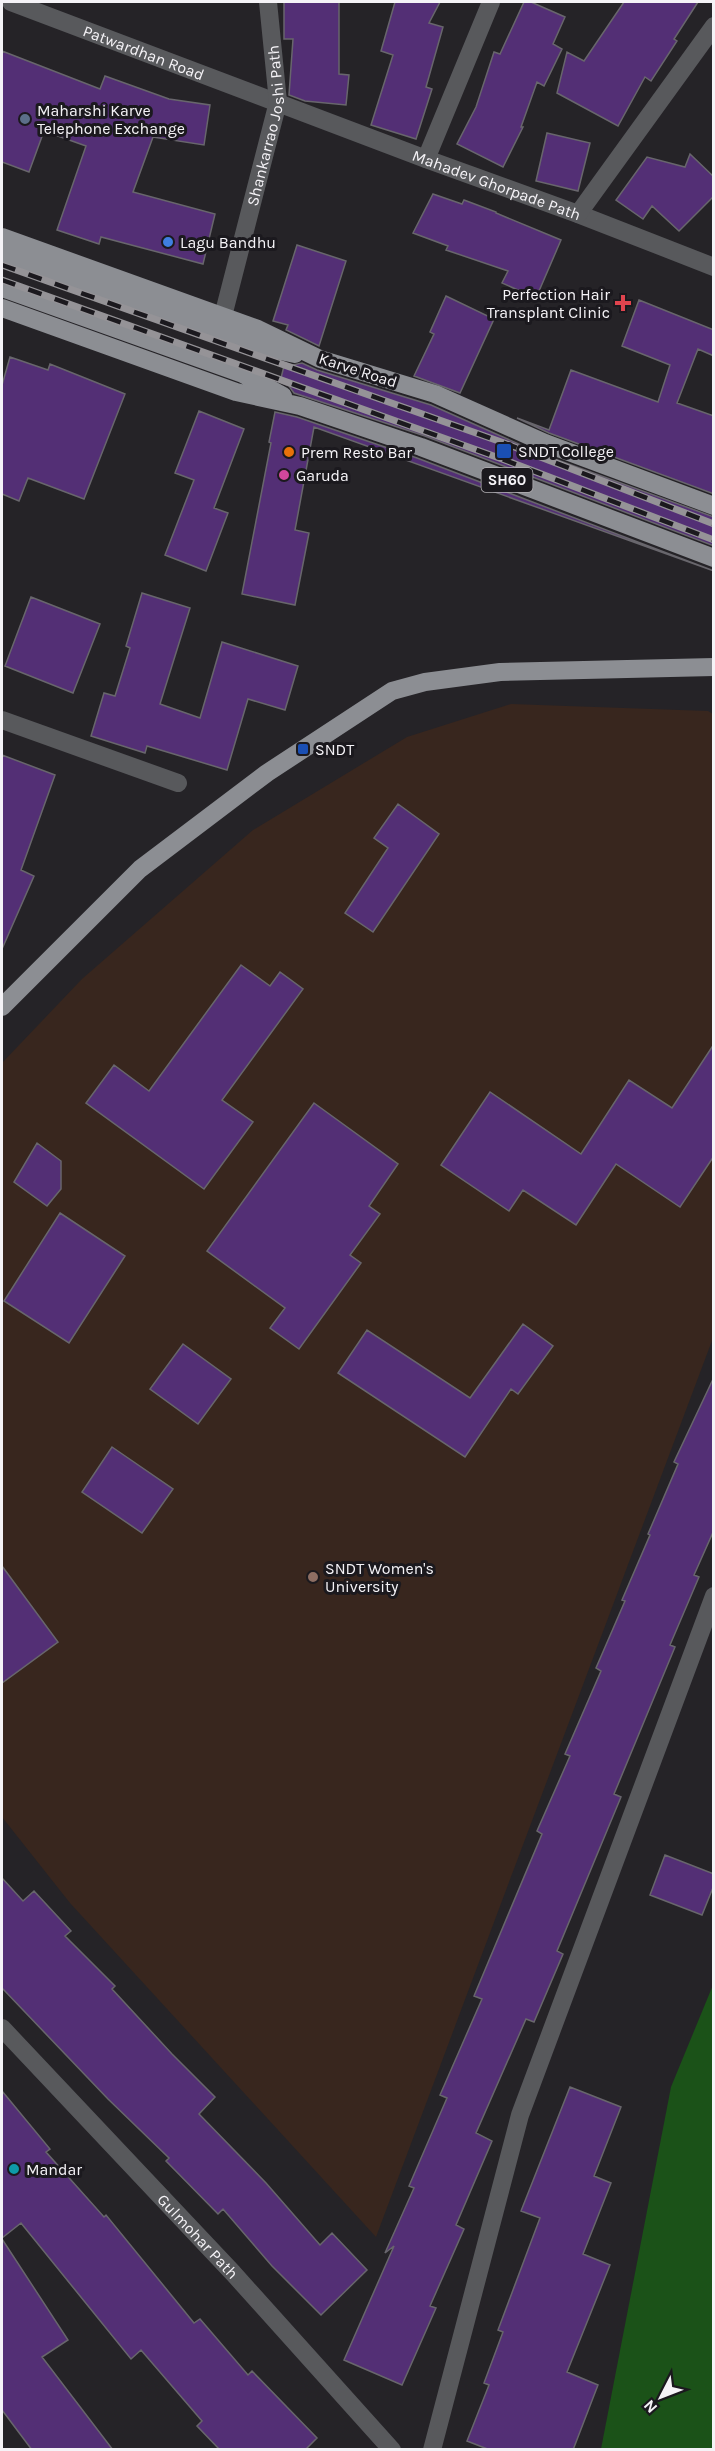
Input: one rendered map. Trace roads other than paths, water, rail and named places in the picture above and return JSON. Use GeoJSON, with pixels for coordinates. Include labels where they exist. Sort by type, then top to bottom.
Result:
{"type":"FeatureCollection","features":[{"type":"Feature","properties":{"kind":"main road","name":"Karve Road"},"geometry":{"type":"LineString","coordinates":[[2,237],[258,328],[320,359],[435,394],[545,443],[714,506]]}},
{"type":"Feature","properties":{"kind":"main road"},"geometry":{"type":"LineString","coordinates":[[2,255],[253,345],[320,359]]}},
{"type":"Feature","properties":{"kind":"main road"},"geometry":{"type":"LineString","coordinates":[[2,288],[243,374],[300,406]]}},
{"type":"Feature","properties":{"kind":"main road","name":"SH60"},"geometry":{"type":"LineString","coordinates":[[2,308],[236,392],[300,406],[421,447],[714,558]]}},
{"type":"Feature","properties":{"kind":"main road"},"geometry":{"type":"LineString","coordinates":[[2,1007],[140,869],[267,773],[392,691],[425,682],[500,672],[714,667]]}},
{"type":"Feature","properties":{"kind":"street","name":"Patwardhan Road"},"geometry":{"type":"LineString","coordinates":[[11,2],[278,102]]}},
{"type":"Feature","properties":{"kind":"street","name":"Shankarrao Joshi Path"},"geometry":{"type":"LineString","coordinates":[[223,316],[278,102],[268,2]]}},
{"type":"Feature","properties":{"kind":"street"},"geometry":{"type":"LineString","coordinates":[[426,159],[491,2]]}},
{"type":"Feature","properties":{"kind":"street"},"geometry":{"type":"LineString","coordinates":[[578,214],[714,26]]}},
{"type":"Feature","properties":{"kind":"street","name":"Mahadev Ghorpade Path"},"geometry":{"type":"LineString","coordinates":[[278,102],[714,267]]}},
{"type":"Feature","properties":{"kind":"street"},"geometry":{"type":"LineString","coordinates":[[2,720],[178,783]]}},
{"type":"Feature","properties":{"kind":"street"},"geometry":{"type":"LineString","coordinates":[[432,2450],[520,2115],[714,1596]]}},
{"type":"Feature","properties":{"kind":"street","name":"Gulmohar Path"},"geometry":{"type":"LineString","coordinates":[[2,2028],[233,2273],[392,2450]]}},
{"type":"Feature","properties":{"kind":"railway"},"geometry":{"type":"LineString","coordinates":[[2,265],[507,444],[714,524]]}},
{"type":"Feature","properties":{"kind":"railway"},"geometry":{"type":"LineString","coordinates":[[2,280],[502,459],[714,540]]}},
{"type":"Feature","properties":{"kind":"place","name":"Maharshi Karve Telephone Exchange"},"geometry":{"type":"Point","coordinates":[25,119]}},
{"type":"Feature","properties":{"kind":"place","name":"Lagu Bandhu"},"geometry":{"type":"Point","coordinates":[168,242]}},
{"type":"Feature","properties":{"kind":"place","name":"Perfection Hair Transplant Clinic"},"geometry":{"type":"Point","coordinates":[623,303]}},
{"type":"Feature","properties":{"kind":"place","name":"SNDT College"},"geometry":{"type":"Point","coordinates":[504,451]}},
{"type":"Feature","properties":{"kind":"place","name":"Prem Resto Bar"},"geometry":{"type":"Point","coordinates":[289,452]}},
{"type":"Feature","properties":{"kind":"place","name":"Garuda"},"geometry":{"type":"Point","coordinates":[284,475]}},
{"type":"Feature","properties":{"kind":"place","name":"SNDT"},"geometry":{"type":"Point","coordinates":[303,749]}},
{"type":"Feature","properties":{"kind":"place","name":"SNDT Women's University"},"geometry":{"type":"Point","coordinates":[313,1577]}},
{"type":"Feature","properties":{"kind":"place","name":"Mandar"},"geometry":{"type":"Point","coordinates":[14,2169]}}]}
